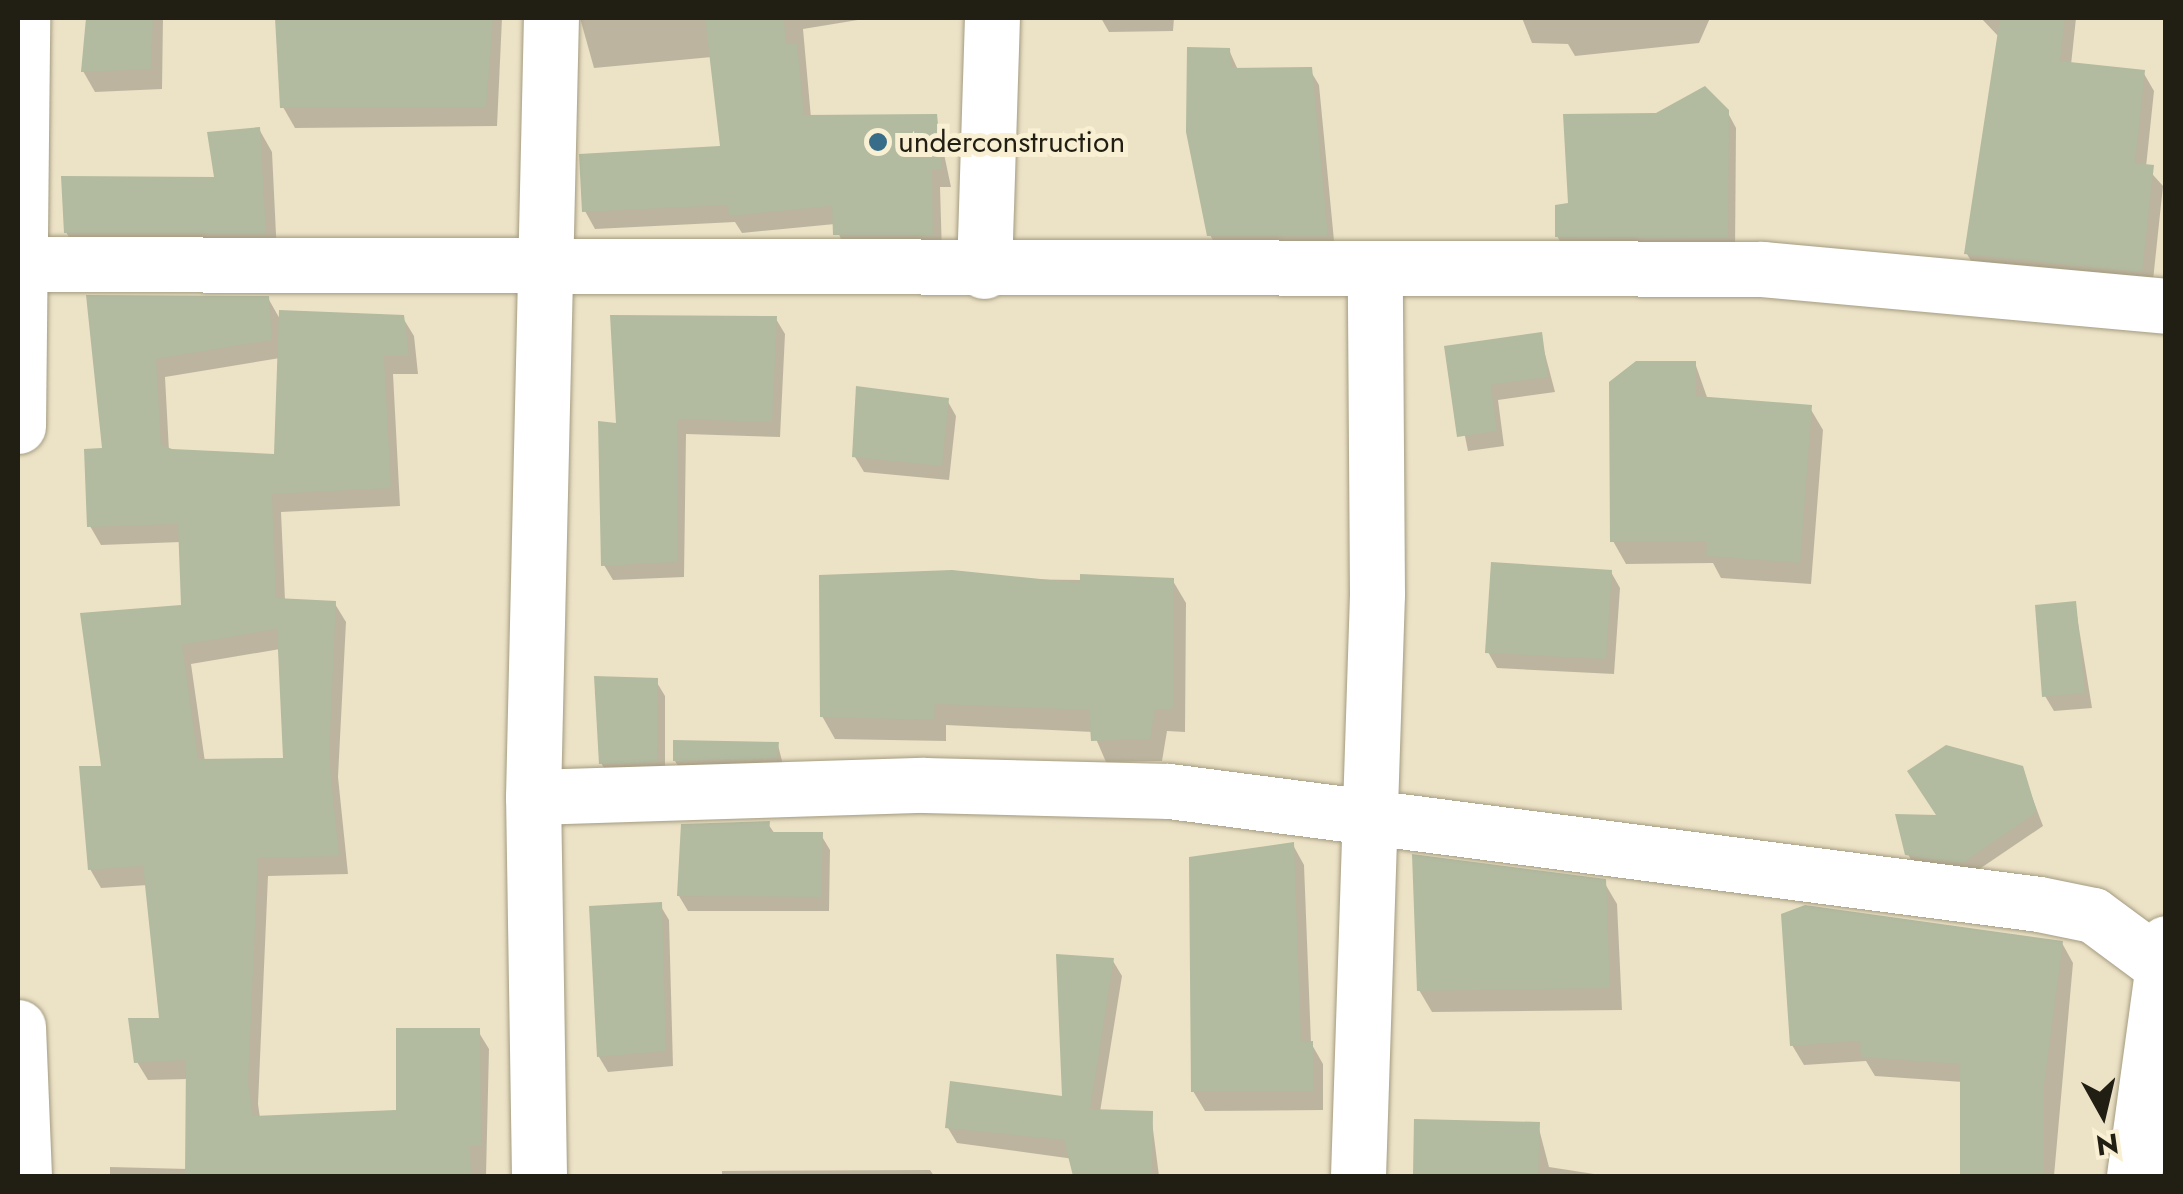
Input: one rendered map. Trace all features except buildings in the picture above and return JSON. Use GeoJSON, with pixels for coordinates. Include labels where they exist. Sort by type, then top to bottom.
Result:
{"type":"FeatureCollection","features":[{"type":"Feature","properties":{"kind":"street"},"geometry":{"type":"LineString","coordinates":[[18,426],[22,18]]}},
{"type":"Feature","properties":{"kind":"street"},"geometry":{"type":"LineString","coordinates":[[539,1176],[533,797],[542,268],[551,18]]}},
{"type":"Feature","properties":{"kind":"street"},"geometry":{"type":"LineString","coordinates":[[984,271],[992,18]]}},
{"type":"Feature","properties":{"kind":"street"},"geometry":{"type":"LineString","coordinates":[[22,264],[984,271],[1762,269],[2166,306]]}},
{"type":"Feature","properties":{"kind":"street"},"geometry":{"type":"LineString","coordinates":[[1358,1176],[1372,813],[1375,271]]}},
{"type":"Feature","properties":{"kind":"street"},"geometry":{"type":"LineString","coordinates":[[533,797],[924,785],[1169,791],[1372,813],[2038,904],[2093,915],[2164,960],[2134,1176]]}},
{"type":"Feature","properties":{"kind":"street"},"geometry":{"type":"LineString","coordinates":[[18,1027],[24,1176]]}},
{"type":"Feature","properties":{"kind":"place","name":"underconstruction"},"geometry":{"type":"Point","coordinates":[878,142]}}]}
